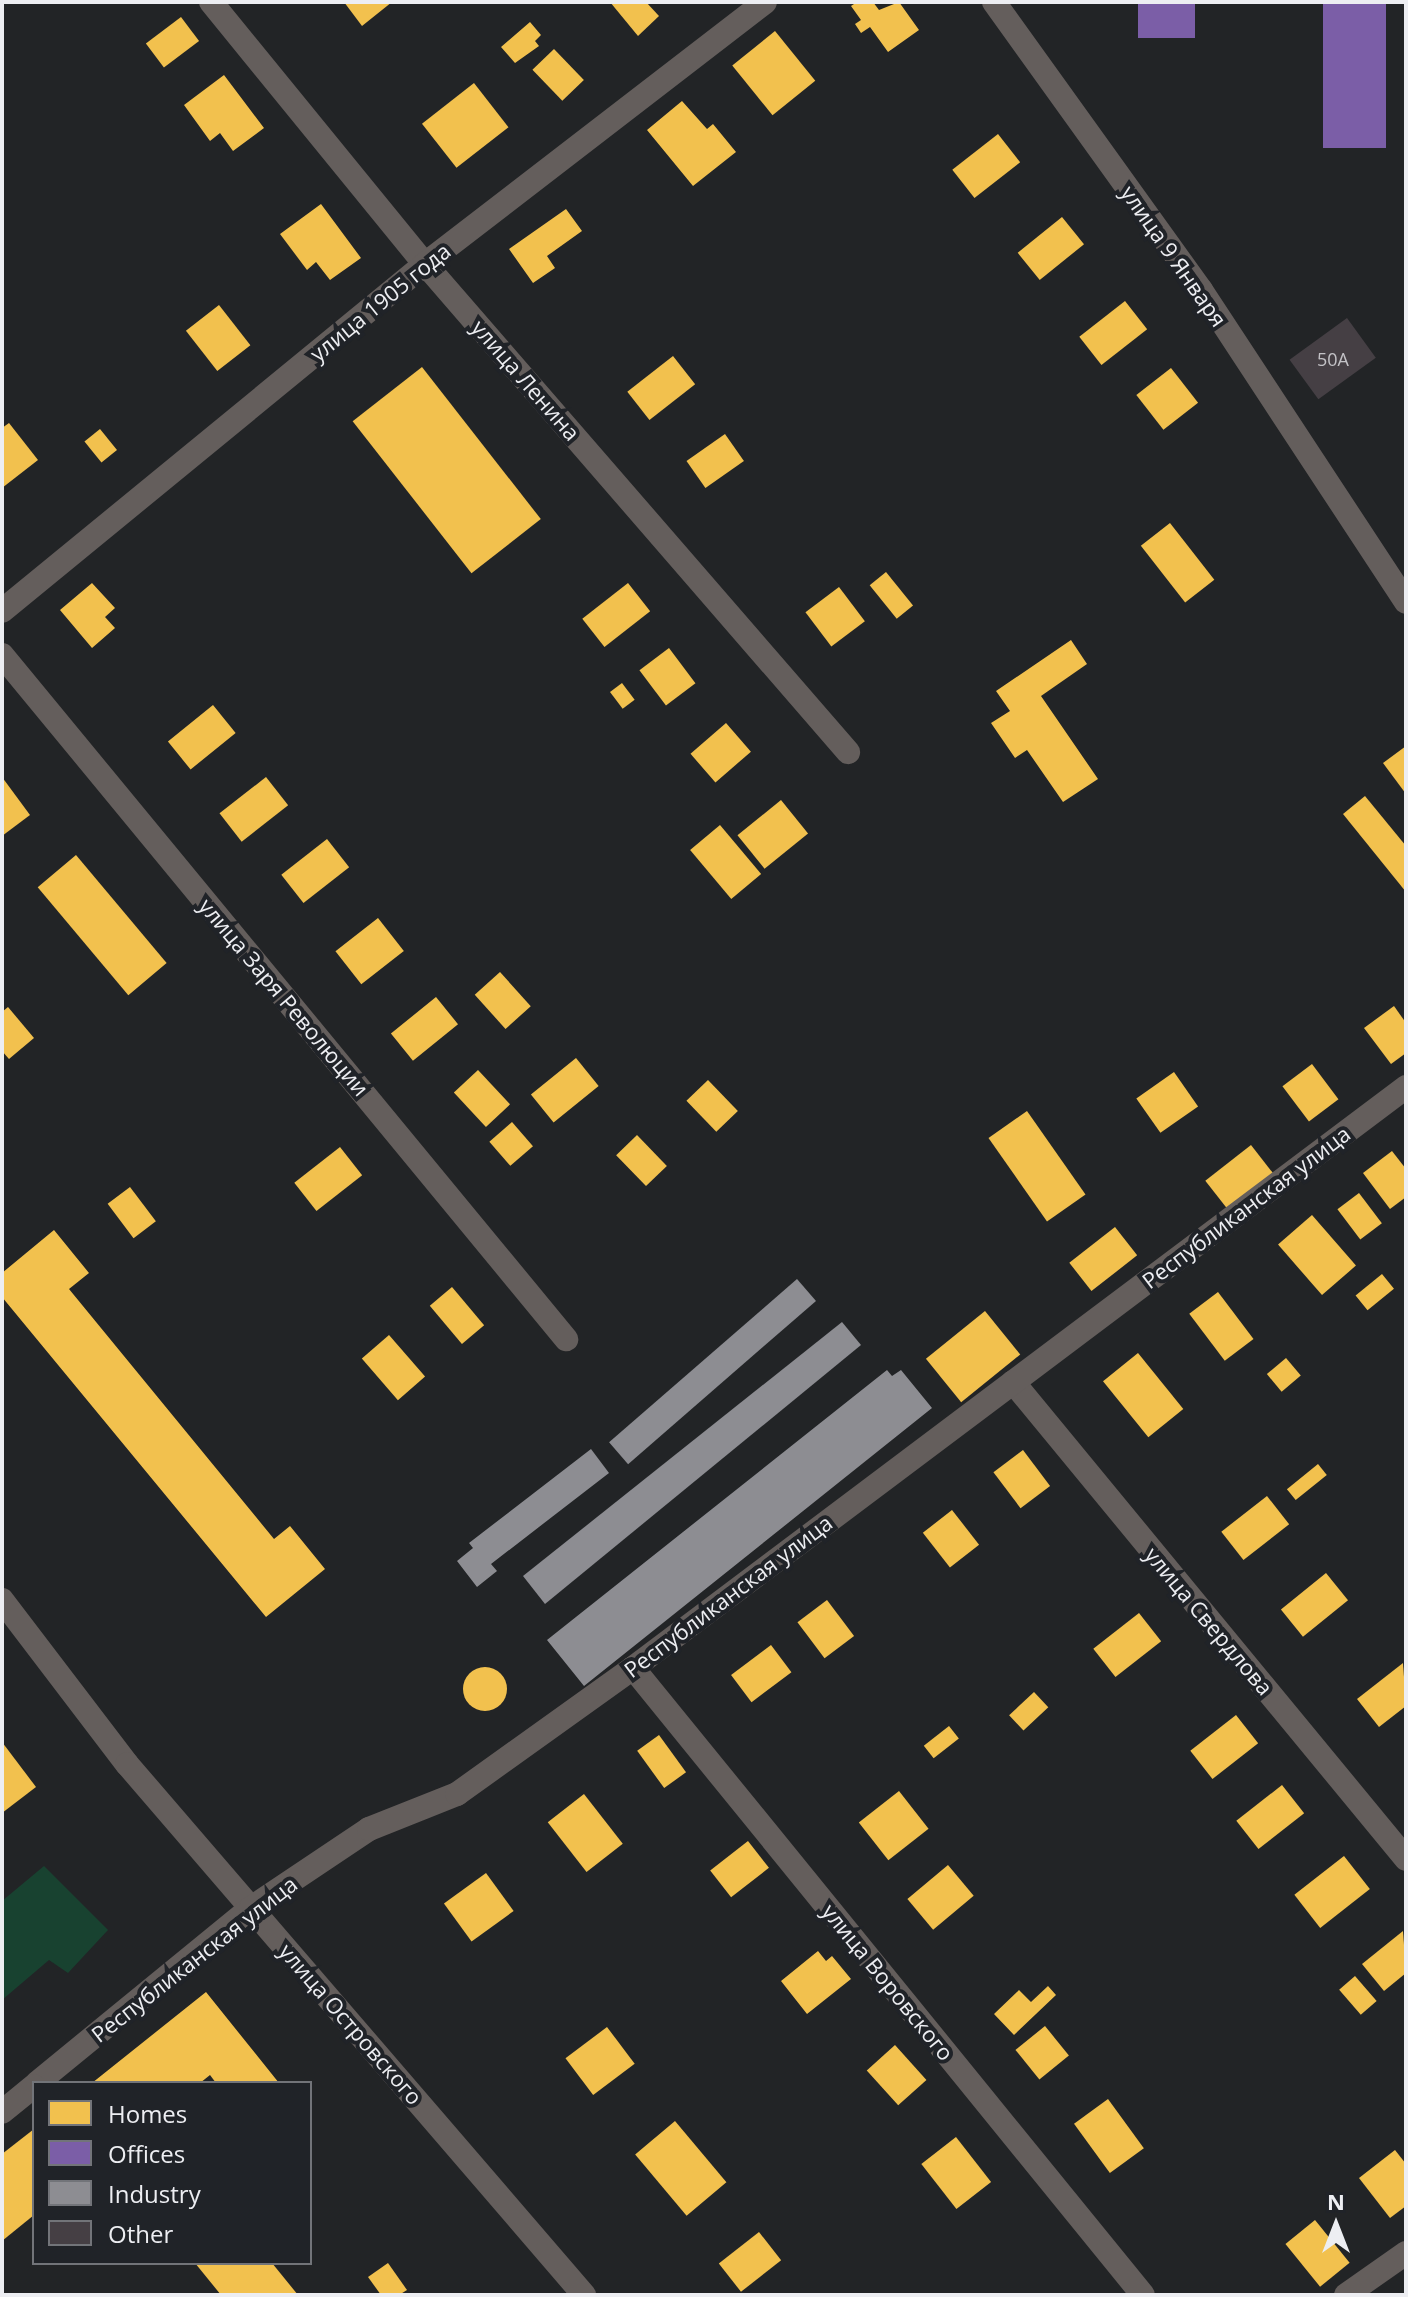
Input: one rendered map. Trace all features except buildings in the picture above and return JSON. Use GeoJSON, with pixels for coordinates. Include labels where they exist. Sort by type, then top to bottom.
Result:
{"type":"FeatureCollection","features":[{"type":"Feature","properties":{"kind":"street","name":"улица Ленина"},"geometry":{"type":"LineString","coordinates":[[211,2],[425,264],[848,752]]}},
{"type":"Feature","properties":{"kind":"street","name":"улица 1905 года"},"geometry":{"type":"LineString","coordinates":[[2,611],[425,264],[765,2]]}},
{"type":"Feature","properties":{"kind":"street","name":"улица 9 Января"},"geometry":{"type":"LineString","coordinates":[[994,2],[1201,290],[1345,517],[1406,602]]}},
{"type":"Feature","properties":{"kind":"street","name":"улица Заря Революции"},"geometry":{"type":"LineString","coordinates":[[2,655],[566,1339]]}},
{"type":"Feature","properties":{"kind":"street","name":"Республиканская улица"},"geometry":{"type":"LineString","coordinates":[[40,2081],[251,1908],[369,1829],[457,1794],[633,1668],[1013,1382],[1402,1099]]}},
{"type":"Feature","properties":{"kind":"street","name":"улица Свердлова"},"geometry":{"type":"LineString","coordinates":[[1013,1382],[1406,1859]]}},
{"type":"Feature","properties":{"kind":"street","name":"улица Островского"},"geometry":{"type":"LineString","coordinates":[[2,1600],[127,1764],[584,2295]]}},
{"type":"Feature","properties":{"kind":"street","name":"улица Воровского"},"geometry":{"type":"LineString","coordinates":[[633,1668],[1143,2295]]}},
{"type":"Feature","properties":{"kind":"street","name":"Республиканская улица"},"geometry":{"type":"LineString","coordinates":[[2,2112],[32,2087]]}},
{"type":"Feature","properties":{"kind":"street"},"geometry":{"type":"LineString","coordinates":[[1346,2295],[1406,2253]]}},
{"type":"Feature","properties":{"kind":"green space"},"geometry":{"type":"Polygon","coordinates":[[[44,1866],[108,1930],[68,1973],[49,1960],[2,2000],[2,1901],[44,1866]]]}}]}
